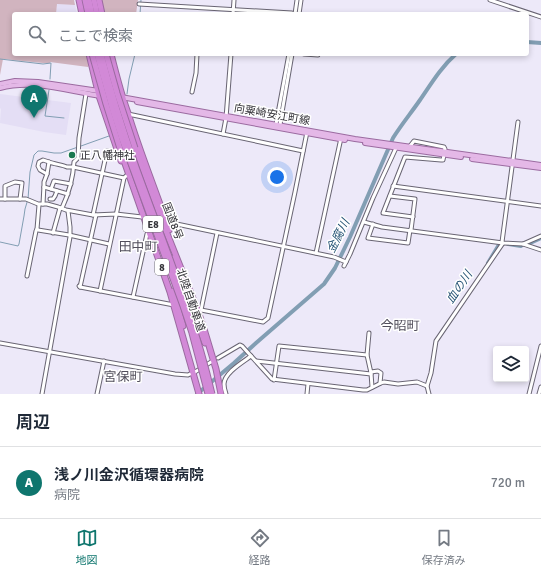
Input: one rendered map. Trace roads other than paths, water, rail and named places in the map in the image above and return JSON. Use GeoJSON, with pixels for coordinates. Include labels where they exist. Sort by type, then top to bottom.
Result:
{"type":"FeatureCollection","features":[{"type":"Feature","properties":{"kind":"highway"},"geometry":{"type":"LineString","coordinates":[[76,0],[79,12]]}},
{"type":"Feature","properties":{"kind":"highway"},"geometry":{"type":"LineString","coordinates":[[79,0],[82,12]]}},
{"type":"Feature","properties":{"kind":"highway"},"geometry":{"type":"LineString","coordinates":[[85,0],[88,12]]}},
{"type":"Feature","properties":{"kind":"highway"},"geometry":{"type":"LineString","coordinates":[[89,0],[92,12]]}},
{"type":"Feature","properties":{"kind":"highway"},"geometry":{"type":"LineString","coordinates":[[94,0],[97,12]]}},
{"type":"Feature","properties":{"kind":"highway"},"geometry":{"type":"LineString","coordinates":[[99,0],[102,12]]}},
{"type":"Feature","properties":{"kind":"highway"},"geometry":{"type":"LineString","coordinates":[[89,56],[98,93],[143,218]]}},
{"type":"Feature","properties":{"kind":"highway"},"geometry":{"type":"LineString","coordinates":[[93,56],[125,177],[149,232]]}},
{"type":"Feature","properties":{"kind":"highway","name":"北陸自動車道"},"geometry":{"type":"LineString","coordinates":[[98,56],[113,111],[183,306],[208,394]]}},
{"type":"Feature","properties":{"kind":"highway","name":"北陸自動車道"},"geometry":{"type":"LineString","coordinates":[[103,56],[117,110],[136,167],[187,306],[212,394]]}},
{"type":"Feature","properties":{"kind":"highway","name":"国道8号"},"geometry":{"type":"LineString","coordinates":[[107,56],[135,148],[182,270],[200,311],[216,369],[220,392]]}},
{"type":"Feature","properties":{"kind":"highway"},"geometry":{"type":"LineString","coordinates":[[112,56],[123,99],[164,221]]}},
{"type":"Feature","properties":{"kind":"highway"},"geometry":{"type":"LineString","coordinates":[[139,185],[161,257],[176,299],[187,338],[195,380]]}},
{"type":"Feature","properties":{"kind":"highway"},"geometry":{"type":"LineString","coordinates":[[147,196],[167,242],[212,359]]}},
{"type":"Feature","properties":{"kind":"highway","name":"8"},"geometry":{"type":"LineString","coordinates":[[149,232],[174,305],[199,394]]}},
{"type":"Feature","properties":{"kind":"main road","name":"向粟崎安江町線"},"geometry":{"type":"LineString","coordinates":[[0,84],[15,80],[38,82],[123,99],[381,145],[541,168]]}},
{"type":"Feature","properties":{"kind":"main road","name":"向粟崎安江町線"},"geometry":{"type":"LineString","coordinates":[[0,88],[15,85],[36,84],[86,94],[98,93]]}},
{"type":"Feature","properties":{"kind":"main road","name":"向粟崎安江町線"},"geometry":{"type":"LineString","coordinates":[[512,163],[541,165]]}},
{"type":"Feature","properties":{"kind":"street"},"geometry":{"type":"LineString","coordinates":[[140,4],[233,12],[234,0]]}},
{"type":"Feature","properties":{"kind":"street"},"geometry":{"type":"LineString","coordinates":[[294,12],[297,0]]}},
{"type":"Feature","properties":{"kind":"street"},"geometry":{"type":"LineString","coordinates":[[299,12],[301,0]]}},
{"type":"Feature","properties":{"kind":"street"},"geometry":{"type":"LineString","coordinates":[[490,0],[526,12]]}},
{"type":"Feature","properties":{"kind":"street"},"geometry":{"type":"LineString","coordinates":[[529,13],[541,17]]}},
{"type":"Feature","properties":{"kind":"street"},"geometry":{"type":"LineString","coordinates":[[192,92],[196,73],[197,56]]}},
{"type":"Feature","properties":{"kind":"street"},"geometry":{"type":"LineString","coordinates":[[223,134],[226,117],[230,56]]}},
{"type":"Feature","properties":{"kind":"street"},"geometry":{"type":"LineString","coordinates":[[278,126],[289,56]]}},
{"type":"Feature","properties":{"kind":"street"},"geometry":{"type":"LineString","coordinates":[[278,126],[292,56]]}},
{"type":"Feature","properties":{"kind":"street"},"geometry":{"type":"LineString","coordinates":[[53,233],[60,208],[62,208],[71,184],[74,162],[78,158],[78,147],[86,94]]}},
{"type":"Feature","properties":{"kind":"street"},"geometry":{"type":"LineString","coordinates":[[128,114],[303,151]]}},
{"type":"Feature","properties":{"kind":"street"},"geometry":{"type":"LineString","coordinates":[[429,394],[427,386],[431,374],[436,342],[502,242],[518,122]]}},
{"type":"Feature","properties":{"kind":"street"},"geometry":{"type":"LineString","coordinates":[[217,233],[200,311],[263,322],[268,318],[307,132]]}},
{"type":"Feature","properties":{"kind":"street"},"geometry":{"type":"LineString","coordinates":[[316,254],[341,138]]}},
{"type":"Feature","properties":{"kind":"street"},"geometry":{"type":"LineString","coordinates":[[405,157],[443,160],[444,147],[414,141],[410,146]]}},
{"type":"Feature","properties":{"kind":"street"},"geometry":{"type":"LineString","coordinates":[[0,199],[27,200],[94,215],[116,214],[164,221],[334,258],[345,264],[373,198],[397,147]]}},
{"type":"Feature","properties":{"kind":"street"},"geometry":{"type":"LineString","coordinates":[[120,154],[107,151],[80,287],[174,305]]}},
{"type":"Feature","properties":{"kind":"street"},"geometry":{"type":"LineString","coordinates":[[407,152],[383,213],[413,217]]}},
{"type":"Feature","properties":{"kind":"street"},"geometry":{"type":"LineString","coordinates":[[47,174],[40,170],[38,166],[39,162],[43,160],[67,167],[125,177],[109,244],[100,291]]}},
{"type":"Feature","properties":{"kind":"street"},"geometry":{"type":"LineString","coordinates":[[27,276],[49,162]]}},
{"type":"Feature","properties":{"kind":"street"},"geometry":{"type":"LineString","coordinates":[[51,189],[54,181],[71,184]]}},
{"type":"Feature","properties":{"kind":"street"},"geometry":{"type":"LineString","coordinates":[[5,199],[5,186],[15,182],[22,183],[20,199]]}},
{"type":"Feature","properties":{"kind":"street"},"geometry":{"type":"LineString","coordinates":[[393,186],[541,206]]}},
{"type":"Feature","properties":{"kind":"street"},"geometry":{"type":"LineString","coordinates":[[44,187],[68,194]]}},
{"type":"Feature","properties":{"kind":"street"},"geometry":{"type":"LineString","coordinates":[[50,199],[53,199],[57,191]]}},
{"type":"Feature","properties":{"kind":"street"},"geometry":{"type":"LineString","coordinates":[[374,224],[368,238],[408,243],[415,199],[390,196]]}},
{"type":"Feature","properties":{"kind":"street"},"geometry":{"type":"LineString","coordinates":[[42,394],[69,235],[70,227],[68,210]]}},
{"type":"Feature","properties":{"kind":"street"},"geometry":{"type":"LineString","coordinates":[[364,222],[382,227],[523,244],[541,250]]}},
{"type":"Feature","properties":{"kind":"street"},"geometry":{"type":"LineString","coordinates":[[37,229],[109,244]]}},
{"type":"Feature","properties":{"kind":"street"},"geometry":{"type":"LineString","coordinates":[[133,297],[147,234],[149,232]]}},
{"type":"Feature","properties":{"kind":"street"},"geometry":{"type":"LineString","coordinates":[[523,244],[541,236]]}},
{"type":"Feature","properties":{"kind":"street"},"geometry":{"type":"LineString","coordinates":[[369,333],[367,356],[371,373],[372,387]]}},
{"type":"Feature","properties":{"kind":"street"},"geometry":{"type":"LineString","coordinates":[[0,343],[175,374],[190,374]]}},
{"type":"Feature","properties":{"kind":"street"},"geometry":{"type":"LineString","coordinates":[[218,358],[240,345],[272,380],[363,392],[384,382],[402,384],[417,382],[427,386]]}},
{"type":"Feature","properties":{"kind":"street"},"geometry":{"type":"LineString","coordinates":[[274,380],[278,346],[367,356]]}},
{"type":"Feature","properties":{"kind":"street"},"geometry":{"type":"LineString","coordinates":[[529,394],[541,346]]}},
{"type":"Feature","properties":{"kind":"street"},"geometry":{"type":"LineString","coordinates":[[226,394],[224,386],[228,375],[250,356]]}},
{"type":"Feature","properties":{"kind":"street"},"geometry":{"type":"LineString","coordinates":[[195,372],[212,359]]}},
{"type":"Feature","properties":{"kind":"street"},"geometry":{"type":"LineString","coordinates":[[97,394],[104,361]]}},
{"type":"Feature","properties":{"kind":"street"},"geometry":{"type":"LineString","coordinates":[[255,361],[371,373],[378,371],[381,373],[380,383]]}},
{"type":"Feature","properties":{"kind":"street"},"geometry":{"type":"LineString","coordinates":[[307,394],[308,384]]}},
{"type":"Feature","properties":{"kind":"street"},"geometry":{"type":"LineString","coordinates":[[540,394],[541,387]]}},
{"type":"Feature","properties":{"kind":"street"},"geometry":{"type":"LineString","coordinates":[[212,394],[220,392]]}},
{"type":"Feature","properties":{"kind":"waterway"},"geometry":{"type":"LineString","coordinates":[[140,12],[141,0]]}},
{"type":"Feature","properties":{"kind":"waterway","name":"金腐川"},"geometry":{"type":"LineString","coordinates":[[529,42],[541,43]]}},
{"type":"Feature","properties":{"kind":"waterway"},"geometry":{"type":"LineString","coordinates":[[127,94],[135,56]]}},
{"type":"Feature","properties":{"kind":"waterway","name":"金腐川"},"geometry":{"type":"LineString","coordinates":[[197,394],[324,284],[335,268],[350,237],[393,138],[436,76],[454,56]]}},
{"type":"Feature","properties":{"kind":"waterway"},"geometry":{"type":"LineString","coordinates":[[0,59],[43,64],[51,63],[50,79]]}},
{"type":"Feature","properties":{"kind":"waterway"},"geometry":{"type":"LineString","coordinates":[[49,90],[45,116],[64,118]]}},
{"type":"Feature","properties":{"kind":"waterway"},"geometry":{"type":"LineString","coordinates":[[81,146],[109,136]]}},
{"type":"Feature","properties":{"kind":"waterway"},"geometry":{"type":"LineString","coordinates":[[0,242],[18,246],[19,244],[28,199],[30,172],[34,155],[38,151],[61,153],[78,147]]}},
{"type":"Feature","properties":{"kind":"waterway","name":"血の川"},"geometry":{"type":"LineString","coordinates":[[528,244],[539,239]]}},
{"type":"Feature","properties":{"kind":"waterway","name":"血の川"},"geometry":{"type":"LineString","coordinates":[[488,263],[500,243]]}},
{"type":"Feature","properties":{"kind":"waterway","name":"血の川"},"geometry":{"type":"LineString","coordinates":[[508,244],[521,246]]}},
{"type":"Feature","properties":{"kind":"place","name":"浅ノ川金沢循環器病院"},"geometry":{"type":"Point","coordinates":[34,118]}},
{"type":"Feature","properties":{"kind":"place","name":"正八幡神社"},"geometry":{"type":"Point","coordinates":[72,155]}},
{"type":"Feature","properties":{"kind":"district","name":"田中町"},"geometry":{"type":"Point","coordinates":[138,246]}},
{"type":"Feature","properties":{"kind":"district","name":"今昭町"},"geometry":{"type":"Point","coordinates":[400,325]}},
{"type":"Feature","properties":{"kind":"district","name":"宮保町"},"geometry":{"type":"Point","coordinates":[123,376]}}]}
